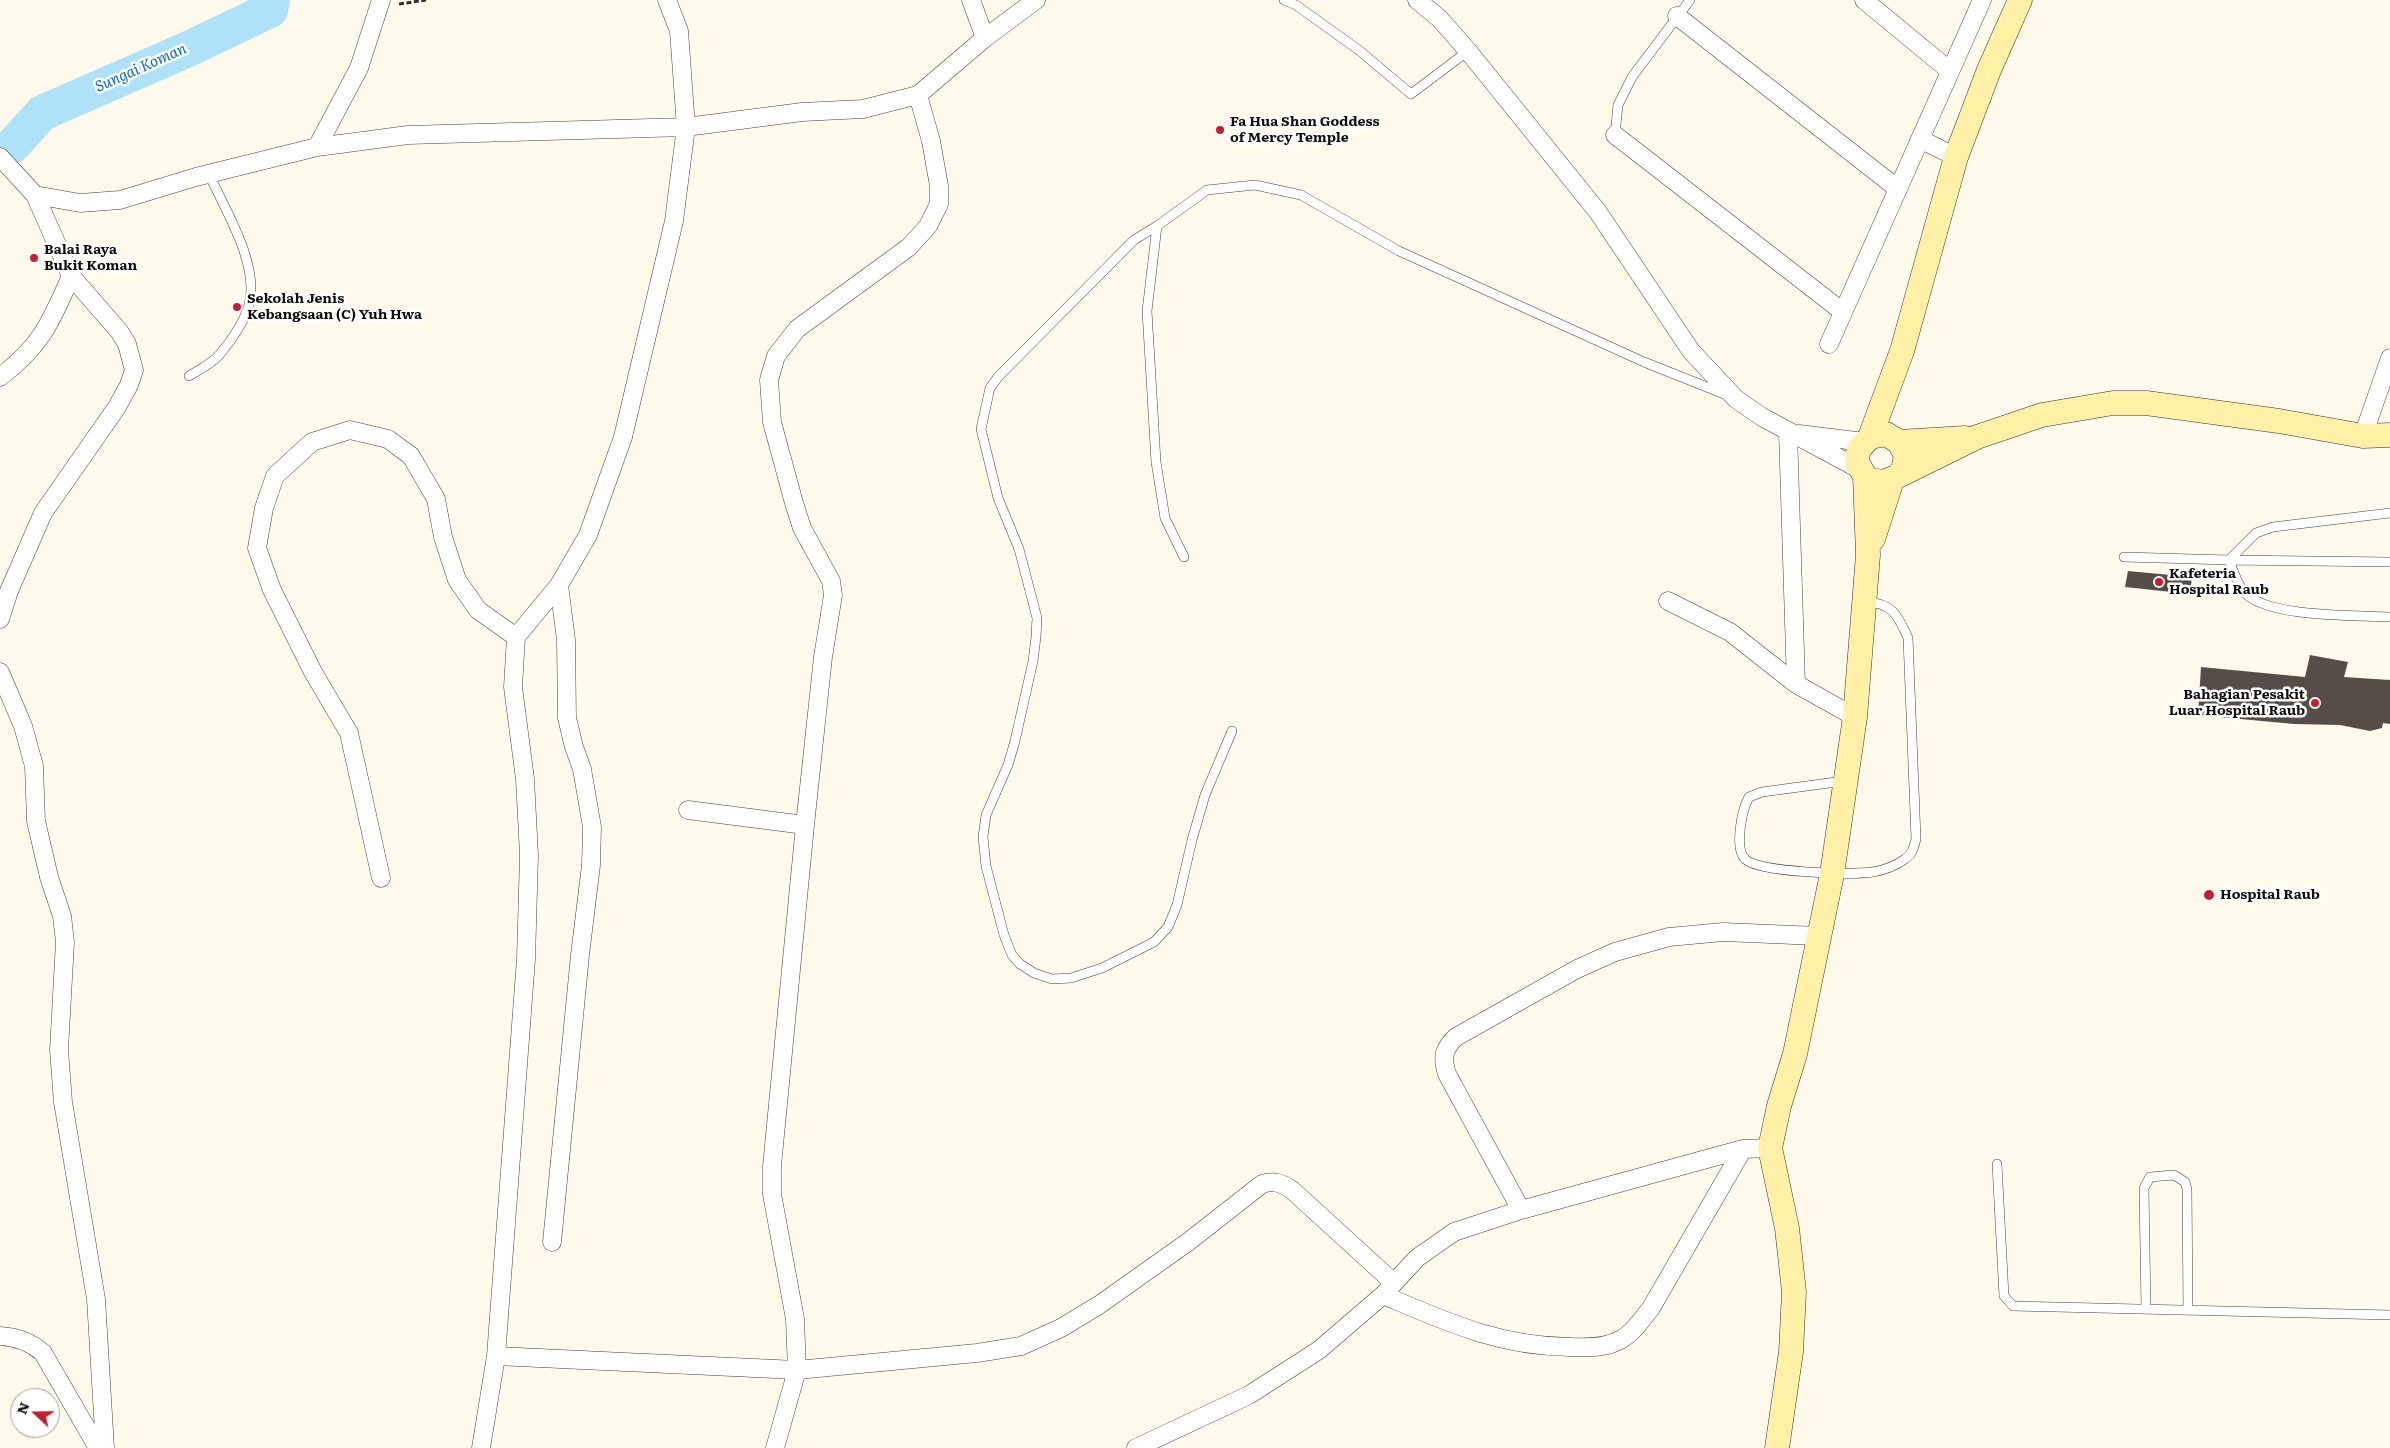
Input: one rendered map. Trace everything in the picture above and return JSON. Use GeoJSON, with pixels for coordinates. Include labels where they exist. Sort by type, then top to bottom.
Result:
{"type":"FeatureCollection","features":[{"type":"Feature","properties":{"kind":"street"},"geometry":{"type":"LineString","coordinates":[[481,1448],[496,1356],[526,959],[529,855],[524,778],[513,687],[516,638],[559,585],[588,535],[623,437],[674,221],[686,126],[679,32],[667,0]]}},
{"type":"Feature","properties":{"kind":"street"},"geometry":{"type":"LineString","coordinates":[[971,0],[985,38]]}},
{"type":"Feature","properties":{"kind":"street"},"geometry":{"type":"LineString","coordinates":[[35,194],[80,202],[120,200],[208,174],[317,147],[408,135],[686,126],[802,112],[863,109],[918,95],[985,38],[1036,0]]}},
{"type":"Feature","properties":{"kind":"street"},"geometry":{"type":"LineString","coordinates":[[1417,0],[1440,19],[1468,51],[1598,212],[1691,351],[1736,399],[1788,432],[1877,482],[1895,478],[1977,437],[2042,415],[2113,403],[2146,403],[2279,421],[2363,436],[2390,435]]}},
{"type":"Feature","properties":{"kind":"street"},"geometry":{"type":"LineString","coordinates":[[1864,0],[1950,71]]}},
{"type":"Feature","properties":{"kind":"street"},"geometry":{"type":"LineString","coordinates":[[1829,344],[1982,0]]}},
{"type":"Feature","properties":{"kind":"street"},"geometry":{"type":"LineString","coordinates":[[1777,1448],[1791,1352],[1794,1292],[1787,1228],[1770,1148],[1779,1106],[1795,1054],[1832,874],[1855,717],[1868,555],[1863,473],[1857,457],[1867,439],[1902,351],[1956,157],[1989,70],[2020,0]]}},
{"type":"Feature","properties":{"kind":"street"},"geometry":{"type":"LineString","coordinates":[[317,147],[359,68],[380,4]]}},
{"type":"Feature","properties":{"kind":"street"},"geometry":{"type":"LineString","coordinates":[[1677,16],[1898,189]]}},
{"type":"Feature","properties":{"kind":"street"},"geometry":{"type":"LineString","coordinates":[[775,1448],[797,1370],[795,1320],[772,1194],[772,1166],[805,825],[823,658],[833,595],[831,581],[802,528],[794,503],[772,422],[769,380],[776,356],[797,329],[909,247],[928,226],[939,204],[939,186],[931,141],[918,95]]}},
{"type":"Feature","properties":{"kind":"street"},"geometry":{"type":"LineString","coordinates":[[1615,135],[1843,312]]}},
{"type":"Feature","properties":{"kind":"street"},"geometry":{"type":"LineString","coordinates":[[1920,139],[1956,157]]}},
{"type":"Feature","properties":{"kind":"street"},"geometry":{"type":"LineString","coordinates":[[0,157],[35,194],[70,276],[119,331],[127,344],[134,370],[129,385],[117,407],[43,513],[9,591],[0,619]]}},
{"type":"Feature","properties":{"kind":"street"},"geometry":{"type":"LineString","coordinates":[[0,377],[23,360],[41,338],[54,316],[70,276]]}},
{"type":"Feature","properties":{"kind":"street"},"geometry":{"type":"LineString","coordinates":[[1868,555],[1895,478],[1903,470],[1906,456],[1896,440],[1902,351]]}},
{"type":"Feature","properties":{"kind":"street"},"geometry":{"type":"LineString","coordinates":[[2363,436],[2390,358]]}},
{"type":"Feature","properties":{"kind":"street"},"geometry":{"type":"LineString","coordinates":[[381,878],[349,732],[314,672],[272,590],[257,548],[264,508],[275,476],[312,442],[350,430],[388,438],[411,456],[436,499],[443,537],[457,580],[478,610],[516,638]]}},
{"type":"Feature","properties":{"kind":"street"},"geometry":{"type":"LineString","coordinates":[[1788,432],[1867,439],[1878,434],[1896,440],[1977,437]]}},
{"type":"Feature","properties":{"kind":"street"},"geometry":{"type":"LineString","coordinates":[[1788,432],[1796,684]]}},
{"type":"Feature","properties":{"kind":"street"},"geometry":{"type":"LineString","coordinates":[[552,1242],[580,955],[591,865],[592,827],[582,769],[574,747],[568,718],[566,640],[559,585]]}},
{"type":"Feature","properties":{"kind":"street"},"geometry":{"type":"LineString","coordinates":[[1668,601],[1730,632],[1796,684],[1855,717]]}},
{"type":"Feature","properties":{"kind":"street"},"geometry":{"type":"LineString","coordinates":[[0,672],[23,726],[34,766],[36,821],[49,877],[62,916],[65,942],[59,1050],[63,1102],[96,1299],[105,1448]]}},
{"type":"Feature","properties":{"kind":"street"},"geometry":{"type":"LineString","coordinates":[[688,810],[805,825]]}},
{"type":"Feature","properties":{"kind":"street"},"geometry":{"type":"LineString","coordinates":[[1521,1210],[1447,1074],[1443,1057],[1448,1044],[1456,1037],[1537,990],[1615,952],[1669,936],[1723,932],[1818,936]]}},
{"type":"Feature","properties":{"kind":"street"},"geometry":{"type":"LineString","coordinates":[[1136,1448],[1249,1395],[1318,1350],[1389,1289],[1417,1258],[1454,1232],[1521,1210],[1743,1149],[1770,1148]]}},
{"type":"Feature","properties":{"kind":"street"},"geometry":{"type":"LineString","coordinates":[[496,1356],[797,1370],[977,1354],[1021,1346],[1061,1328],[1099,1305],[1188,1242],[1262,1184],[1269,1181],[1285,1184],[1292,1190],[1389,1289],[1476,1333],[1508,1342],[1545,1347],[1583,1348],[1605,1346],[1622,1339],[1635,1329],[1651,1308],[1743,1149]]}},
{"type":"Feature","properties":{"kind":"street"},"geometry":{"type":"LineString","coordinates":[[0,1336],[20,1339],[35,1345],[43,1353],[98,1448]]}},
{"type":"Feature","properties":{"kind":"lane"},"geometry":{"type":"LineString","coordinates":[[1284,0],[1296,5],[1360,51],[1411,94],[1468,51]]}},
{"type":"Feature","properties":{"kind":"lane"},"geometry":{"type":"LineString","coordinates":[[1615,135],[1618,105],[1632,77],[1690,0]]}},
{"type":"Feature","properties":{"kind":"lane"},"geometry":{"type":"LineString","coordinates":[[189,376],[220,355],[242,321],[250,302],[251,286],[246,255],[208,174]]}},
{"type":"Feature","properties":{"kind":"lane"},"geometry":{"type":"LineString","coordinates":[[1232,731],[1205,794],[1177,905],[1168,927],[1154,942],[1102,968],[1072,978],[1052,979],[1034,973],[1020,964],[1012,955],[1004,935],[986,866],[983,837],[986,814],[1008,765],[1015,741],[1033,661],[1037,618],[1019,549],[998,498],[981,429],[990,388],[998,377],[1134,240],[1207,190],[1256,184],[1301,195],[1399,251],[1644,362],[1736,399]]}},
{"type":"Feature","properties":{"kind":"lane"},"geometry":{"type":"LineString","coordinates":[[1157,226],[1147,310],[1156,462],[1165,518],[1184,557]]}},
{"type":"Feature","properties":{"kind":"lane"},"geometry":{"type":"LineString","coordinates":[[2229,560],[2256,533],[2273,527],[2390,513]]}},
{"type":"Feature","properties":{"kind":"lane"},"geometry":{"type":"LineString","coordinates":[[2124,556],[2229,560],[2390,562]]}},
{"type":"Feature","properties":{"kind":"lane"},"geometry":{"type":"LineString","coordinates":[[2229,560],[2243,591],[2253,599],[2268,606],[2290,612],[2390,617]]}},
{"type":"Feature","properties":{"kind":"lane"},"geometry":{"type":"LineString","coordinates":[[1846,781],[1762,792],[1749,797],[1743,807],[1739,847],[1745,858],[1757,866],[1832,874],[1875,872],[1893,865],[1911,854],[1916,840],[1908,638],[1898,617],[1884,604],[1864,602]]}},
{"type":"Feature","properties":{"kind":"lane"},"geometry":{"type":"LineString","coordinates":[[1998,1164],[2004,1296],[2007,1302],[2013,1306],[2027,1308],[2390,1314]]}},
{"type":"Feature","properties":{"kind":"lane"},"geometry":{"type":"LineString","coordinates":[[2146,1309],[2144,1188],[2150,1177],[2174,1175],[2185,1182],[2187,1189],[2188,1310]]}},
{"type":"Feature","properties":{"kind":"path"},"geometry":{"type":"LineString","coordinates":[[380,4],[426,0]]}},
{"type":"Feature","properties":{"kind":"building","name":"Kafeteria Hospital Raub"},"geometry":{"type":"Polygon","coordinates":[[[2128,571],[2192,577],[2190,594],[2125,587],[2128,571]]]}},
{"type":"Feature","properties":{"kind":"building","name":"Bahagian Pesakit Luar Hospital Raub"},"geometry":{"type":"Polygon","coordinates":[[[2310,655],[2348,662],[2344,677],[2390,680],[2390,724],[2383,723],[2382,728],[2370,731],[2340,725],[2294,724],[2198,715],[2201,667],[2305,677],[2310,655]]]}},
{"type":"Feature","properties":{"kind":"waterway","name":"Sungai Koman"},"geometry":{"type":"LineString","coordinates":[[13,145],[42,113],[186,50],[270,10],[272,0]]}},
{"type":"Feature","properties":{"kind":"place","name":"Fa Hua Shan Goddess of Mercy Temple"},"geometry":{"type":"Point","coordinates":[1220,130]}},
{"type":"Feature","properties":{"kind":"place","name":"Balai Raya Bukit Koman"},"geometry":{"type":"Point","coordinates":[34,258]}},
{"type":"Feature","properties":{"kind":"place","name":"Sekolah Jenis Kebangsaan (C) Yuh Hwa"},"geometry":{"type":"Point","coordinates":[237,307]}},
{"type":"Feature","properties":{"kind":"place","name":"Kafeteria Hospital Raub"},"geometry":{"type":"Point","coordinates":[2159,582]}},
{"type":"Feature","properties":{"kind":"place","name":"Bahagian Pesakit Luar Hospital Raub"},"geometry":{"type":"Point","coordinates":[2315,703]}},
{"type":"Feature","properties":{"kind":"place","name":"Hospital Raub"},"geometry":{"type":"Point","coordinates":[2209,895]}}]}
